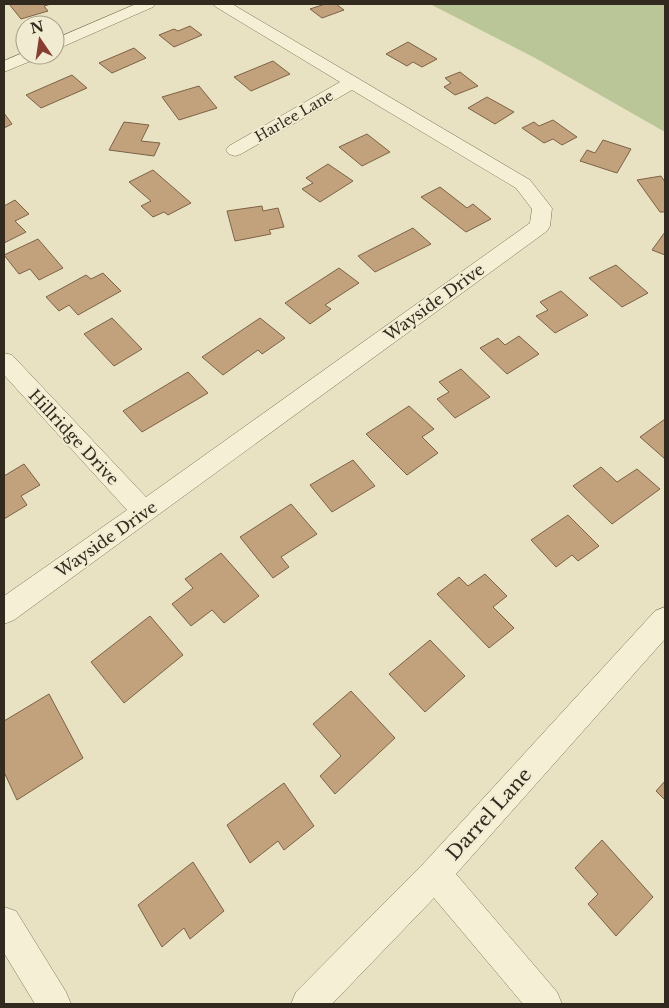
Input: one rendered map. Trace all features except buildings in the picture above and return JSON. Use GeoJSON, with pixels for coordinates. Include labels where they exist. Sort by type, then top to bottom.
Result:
{"type":"FeatureCollection","features":[{"type":"Feature","properties":{"kind":"street"},"geometry":{"type":"LineString","coordinates":[[65,41],[148,4]]}},
{"type":"Feature","properties":{"kind":"street","name":"Wayside Drive"},"geometry":{"type":"LineString","coordinates":[[4,611],[540,226],[542,208],[523,184],[221,4]]}},
{"type":"Feature","properties":{"kind":"street","name":"Harlee Lane"},"geometry":{"type":"LineString","coordinates":[[234,150],[352,82]]}},
{"type":"Feature","properties":{"kind":"street","name":"Hillridge Drive"},"geometry":{"type":"LineString","coordinates":[[4,361],[144,512]]}},
{"type":"Feature","properties":{"kind":"street","name":"Darrel Lane"},"geometry":{"type":"LineString","coordinates":[[308,1004],[435,874],[665,620]]}},
{"type":"Feature","properties":{"kind":"street"},"geometry":{"type":"LineString","coordinates":[[435,874],[545,1004]]}},
{"type":"Feature","properties":{"kind":"street"},"geometry":{"type":"LineString","coordinates":[[4,923],[54,1004]]}},
{"type":"Feature","properties":{"kind":"green space"},"geometry":{"type":"Polygon","coordinates":[[[430,4],[665,4],[665,132],[537,59],[430,4]]]}}]}
